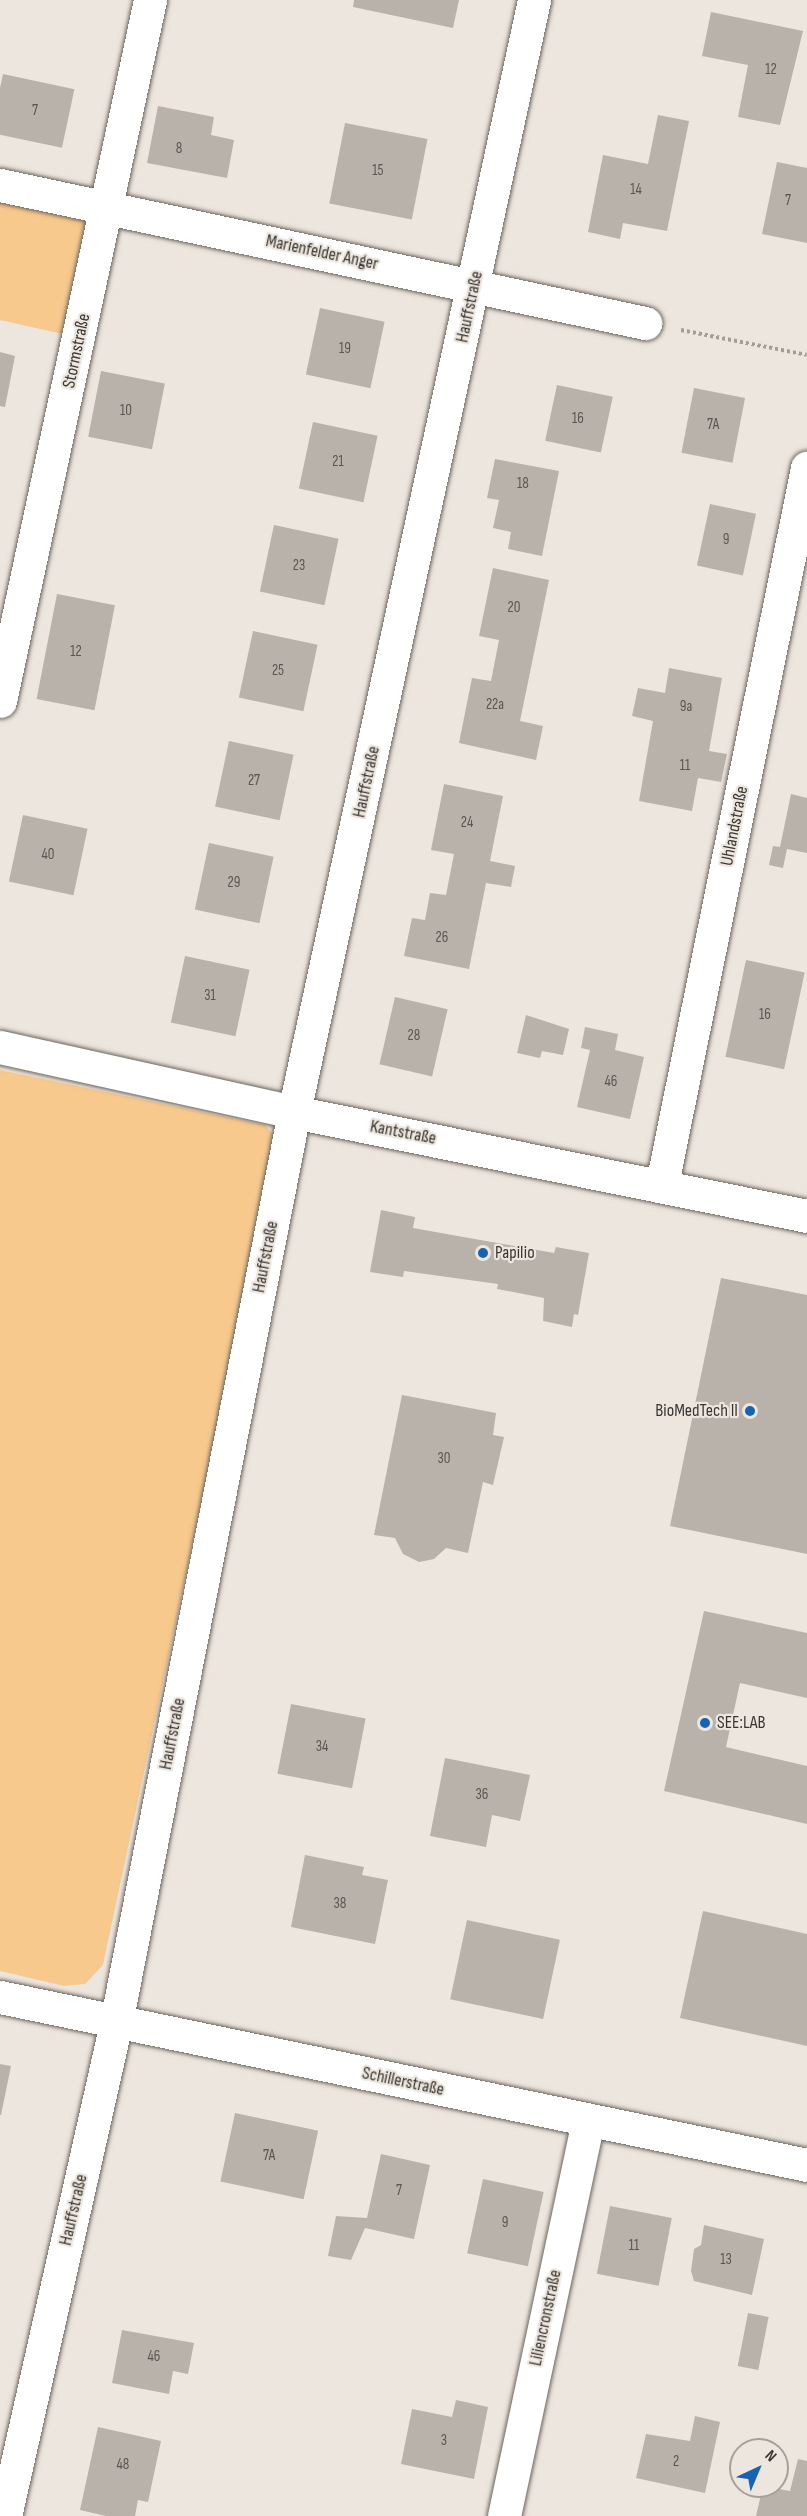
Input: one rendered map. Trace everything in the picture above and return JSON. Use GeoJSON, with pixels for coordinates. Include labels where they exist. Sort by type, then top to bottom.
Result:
{"type":"FeatureCollection","features":[{"type":"Feature","properties":{"kind":"street","name":"Stormstraße"},"geometry":{"type":"LineString","coordinates":[[0,701],[108,206],[150,0]]}},
{"type":"Feature","properties":{"kind":"street","name":"Hauffstraße"},"geometry":{"type":"LineString","coordinates":[[5,2516],[116,2023],[294,1112],[474,287],[534,0]]}},
{"type":"Feature","properties":{"kind":"street","name":"Marienfelder Anger"},"geometry":{"type":"LineString","coordinates":[[0,185],[108,206],[645,323]]}},
{"type":"Feature","properties":{"kind":"street","name":"Uhlandstraße"},"geometry":{"type":"LineString","coordinates":[[662,1184],[807,468]]}},
{"type":"Feature","properties":{"kind":"street","name":"Kantstraße"},"geometry":{"type":"LineString","coordinates":[[0,1047],[294,1112],[662,1184],[807,1216]]}},
{"type":"Feature","properties":{"kind":"street","name":"Schillerstraße"},"geometry":{"type":"LineString","coordinates":[[0,1997],[116,2023],[807,2165]]}},
{"type":"Feature","properties":{"kind":"street","name":"Liliencronstraße"},"geometry":{"type":"LineString","coordinates":[[504,2516],[588,2121]]}},
{"type":"Feature","properties":{"kind":"path"},"geometry":{"type":"LineString","coordinates":[[645,323],[807,355]]}},
{"type":"Feature","properties":{"kind":"shaded area"},"geometry":{"type":"Polygon","coordinates":[[[0,198],[75,213],[86,223],[67,335],[0,320],[0,198]]]}},
{"type":"Feature","properties":{"kind":"shaded area"},"geometry":{"type":"Polygon","coordinates":[[[0,1070],[265,1125],[274,1135],[276,1150],[103,1965],[85,1984],[64,1986],[0,1971],[0,1070]]]}},
{"type":"Feature","properties":{"kind":"building"},"geometry":{"type":"Polygon","coordinates":[[[354,0],[459,0],[453,28],[353,7],[354,0]]]}},
{"type":"Feature","properties":{"kind":"building"},"geometry":{"type":"Polygon","coordinates":[[[711,12],[803,31],[780,125],[738,117],[748,65],[702,56],[711,12]]]}},
{"type":"Feature","properties":{"kind":"building"},"geometry":{"type":"Polygon","coordinates":[[[3,74],[74,89],[62,148],[0,135],[0,88],[3,74]]]}},
{"type":"Feature","properties":{"kind":"building"},"geometry":{"type":"Polygon","coordinates":[[[158,106],[214,117],[211,135],[234,140],[227,178],[147,163],[158,106]]]}},
{"type":"Feature","properties":{"kind":"building"},"geometry":{"type":"Polygon","coordinates":[[[658,115],[689,121],[667,231],[623,223],[620,239],[588,232],[603,155],[648,164],[658,115]]]}},
{"type":"Feature","properties":{"kind":"building"},"geometry":{"type":"Polygon","coordinates":[[[345,123],[427,139],[412,220],[329,203],[345,123]]]}},
{"type":"Feature","properties":{"kind":"building"},"geometry":{"type":"Polygon","coordinates":[[[777,162],[807,168],[807,243],[762,234],[777,162]]]}},
{"type":"Feature","properties":{"kind":"building"},"geometry":{"type":"Polygon","coordinates":[[[320,308],[385,322],[370,388],[306,375],[320,308]]]}},
{"type":"Feature","properties":{"kind":"building"},"geometry":{"type":"Polygon","coordinates":[[[0,352],[15,356],[5,407],[0,406],[0,352]]]}},
{"type":"Feature","properties":{"kind":"building"},"geometry":{"type":"Polygon","coordinates":[[[101,371],[165,383],[152,449],[88,437],[101,371]]]}},
{"type":"Feature","properties":{"kind":"building"},"geometry":{"type":"Polygon","coordinates":[[[557,385],[613,397],[601,453],[545,441],[557,385]]]}},
{"type":"Feature","properties":{"kind":"building"},"geometry":{"type":"Polygon","coordinates":[[[694,388],[745,398],[732,463],[681,453],[694,388]]]}},
{"type":"Feature","properties":{"kind":"building"},"geometry":{"type":"Polygon","coordinates":[[[313,422],[378,436],[363,502],[299,489],[313,422]]]}},
{"type":"Feature","properties":{"kind":"building"},"geometry":{"type":"Polygon","coordinates":[[[495,459],[559,471],[542,556],[508,549],[511,532],[493,528],[499,500],[487,498],[495,459]]]}},
{"type":"Feature","properties":{"kind":"building"},"geometry":{"type":"Polygon","coordinates":[[[710,504],[756,514],[743,575],[697,566],[710,504]]]}},
{"type":"Feature","properties":{"kind":"building"},"geometry":{"type":"Polygon","coordinates":[[[274,525],[339,539],[324,605],[260,592],[274,525]]]}},
{"type":"Feature","properties":{"kind":"building"},"geometry":{"type":"Polygon","coordinates":[[[493,568],[549,580],[520,721],[543,726],[536,760],[459,743],[472,678],[491,681],[499,640],[479,636],[493,568]]]}},
{"type":"Feature","properties":{"kind":"building"},"geometry":{"type":"Polygon","coordinates":[[[57,594],[115,605],[94,710],[37,699],[57,594]]]}},
{"type":"Feature","properties":{"kind":"building"},"geometry":{"type":"Polygon","coordinates":[[[253,631],[318,645],[303,711],[239,698],[253,631]]]}},
{"type":"Feature","properties":{"kind":"building"},"geometry":{"type":"Polygon","coordinates":[[[669,668],[722,678],[709,751],[727,754],[721,782],[698,778],[692,811],[639,801],[653,721],[632,716],[638,688],[665,693],[669,668]]]}},
{"type":"Feature","properties":{"kind":"building"},"geometry":{"type":"Polygon","coordinates":[[[229,741],[294,755],[280,820],[215,807],[229,741]]]}},
{"type":"Feature","properties":{"kind":"building"},"geometry":{"type":"Polygon","coordinates":[[[444,784],[503,796],[490,861],[515,866],[511,887],[486,883],[469,969],[404,956],[412,918],[425,920],[430,893],[446,895],[454,854],[431,850],[444,784]]]}},
{"type":"Feature","properties":{"kind":"building"},"geometry":{"type":"Polygon","coordinates":[[[791,794],[807,798],[807,853],[787,849],[783,868],[769,865],[773,846],[780,847],[791,794]]]}},
{"type":"Feature","properties":{"kind":"building"},"geometry":{"type":"Polygon","coordinates":[[[23,815],[88,829],[73,895],[9,882],[23,815]]]}},
{"type":"Feature","properties":{"kind":"building"},"geometry":{"type":"Polygon","coordinates":[[[209,843],[274,857],[259,923],[195,910],[209,843]]]}},
{"type":"Feature","properties":{"kind":"building"},"geometry":{"type":"Polygon","coordinates":[[[185,956],[250,970],[235,1036],[171,1023],[185,956]]]}},
{"type":"Feature","properties":{"kind":"building"},"geometry":{"type":"Polygon","coordinates":[[[746,960],[805,972],[784,1069],[725,1057],[746,960]]]}},
{"type":"Feature","properties":{"kind":"building"},"geometry":{"type":"Polygon","coordinates":[[[395,997],[448,1009],[432,1076],[379,1064],[395,997]]]}},
{"type":"Feature","properties":{"kind":"building"},"geometry":{"type":"Polygon","coordinates":[[[526,1015],[569,1029],[563,1055],[542,1051],[540,1058],[517,1053],[526,1015]]]}},
{"type":"Feature","properties":{"kind":"building"},"geometry":{"type":"Polygon","coordinates":[[[585,1027],[618,1034],[615,1050],[644,1057],[630,1119],[577,1107],[590,1050],[581,1048],[585,1027]]]}},
{"type":"Feature","properties":{"kind":"building"},"geometry":{"type":"Polygon","coordinates":[[[381,1210],[415,1217],[413,1228],[554,1253],[556,1247],[589,1253],[578,1315],[574,1314],[572,1327],[543,1321],[544,1298],[497,1289],[498,1284],[404,1271],[403,1277],[370,1272],[381,1210]]]}},
{"type":"Feature","properties":{"kind":"building","name":"BioMedTech II"},"geometry":{"type":"Polygon","coordinates":[[[721,1278],[807,1295],[807,1554],[670,1526],[721,1278]]]}},
{"type":"Feature","properties":{"kind":"building"},"geometry":{"type":"Polygon","coordinates":[[[402,1395],[496,1413],[493,1435],[504,1437],[493,1485],[483,1482],[468,1553],[446,1548],[434,1559],[419,1562],[403,1554],[395,1538],[374,1535],[402,1395]]]}},
{"type":"Feature","properties":{"kind":"building","name":"SEE:LAB"},"geometry":{"type":"Polygon","coordinates":[[[704,1611],[807,1633],[807,1698],[740,1683],[726,1747],[807,1766],[807,1824],[664,1791],[704,1611]]]}},
{"type":"Feature","properties":{"kind":"building"},"geometry":{"type":"Polygon","coordinates":[[[291,1704],[366,1719],[352,1788],[277,1774],[291,1704]]]}},
{"type":"Feature","properties":{"kind":"building"},"geometry":{"type":"Polygon","coordinates":[[[445,1758],[530,1775],[520,1821],[492,1815],[486,1847],[430,1836],[445,1758]]]}},
{"type":"Feature","properties":{"kind":"building"},"geometry":{"type":"Polygon","coordinates":[[[305,1855],[364,1867],[362,1875],[388,1880],[375,1944],[291,1927],[305,1855]]]}},
{"type":"Feature","properties":{"kind":"building"},"geometry":{"type":"Polygon","coordinates":[[[703,1911],[807,1934],[807,2046],[680,2018],[703,1911]]]}},
{"type":"Feature","properties":{"kind":"building"},"geometry":{"type":"Polygon","coordinates":[[[467,1920],[560,1940],[543,2019],[450,1999],[467,1920]]]}},
{"type":"Feature","properties":{"kind":"building"},"geometry":{"type":"Polygon","coordinates":[[[0,2064],[11,2066],[1,2115],[0,2115],[0,2064]]]}},
{"type":"Feature","properties":{"kind":"building"},"geometry":{"type":"Polygon","coordinates":[[[235,2113],[318,2131],[304,2199],[220,2181],[235,2113]]]}},
{"type":"Feature","properties":{"kind":"building"},"geometry":{"type":"Polygon","coordinates":[[[381,2154],[430,2165],[414,2239],[365,2228],[351,2260],[328,2256],[336,2216],[367,2218],[381,2154]]]}},
{"type":"Feature","properties":{"kind":"building"},"geometry":{"type":"Polygon","coordinates":[[[483,2179],[544,2192],[528,2266],[467,2253],[483,2179]]]}},
{"type":"Feature","properties":{"kind":"building"},"geometry":{"type":"Polygon","coordinates":[[[610,2206],[672,2218],[659,2286],[597,2274],[610,2206]]]}},
{"type":"Feature","properties":{"kind":"building"},"geometry":{"type":"Polygon","coordinates":[[[704,2225],[764,2239],[752,2295],[694,2281],[691,2271],[694,2249],[701,2245],[704,2225]]]}},
{"type":"Feature","properties":{"kind":"building"},"geometry":{"type":"Polygon","coordinates":[[[748,2313],[769,2317],[758,2370],[738,2366],[748,2313]]]}},
{"type":"Feature","properties":{"kind":"building"},"geometry":{"type":"Polygon","coordinates":[[[122,2330],[194,2343],[188,2374],[173,2371],[169,2394],[112,2383],[122,2330]]]}},
{"type":"Feature","properties":{"kind":"building"},"geometry":{"type":"Polygon","coordinates":[[[456,2400],[488,2407],[474,2479],[401,2464],[412,2409],[452,2417],[456,2400]]]}},
{"type":"Feature","properties":{"kind":"building"},"geometry":{"type":"Polygon","coordinates":[[[695,2416],[720,2422],[705,2493],[636,2478],[646,2434],[690,2441],[695,2416]]]}},
{"type":"Feature","properties":{"kind":"building"},"geometry":{"type":"Polygon","coordinates":[[[98,2427],[161,2441],[148,2502],[138,2500],[135,2516],[106,2516],[80,2510],[98,2427]]]}},
{"type":"Feature","properties":{"kind":"building"},"geometry":{"type":"Polygon","coordinates":[[[798,2459],[807,2461],[807,2516],[756,2516],[760,2498],[789,2498],[798,2459]]]}},
{"type":"Feature","properties":{"kind":"place","name":"Papilio"},"geometry":{"type":"Point","coordinates":[483,1253]}},
{"type":"Feature","properties":{"kind":"place","name":"BioMedTech II"},"geometry":{"type":"Point","coordinates":[750,1411]}},
{"type":"Feature","properties":{"kind":"place","name":"SEE:LAB"},"geometry":{"type":"Point","coordinates":[705,1723]}}]}
